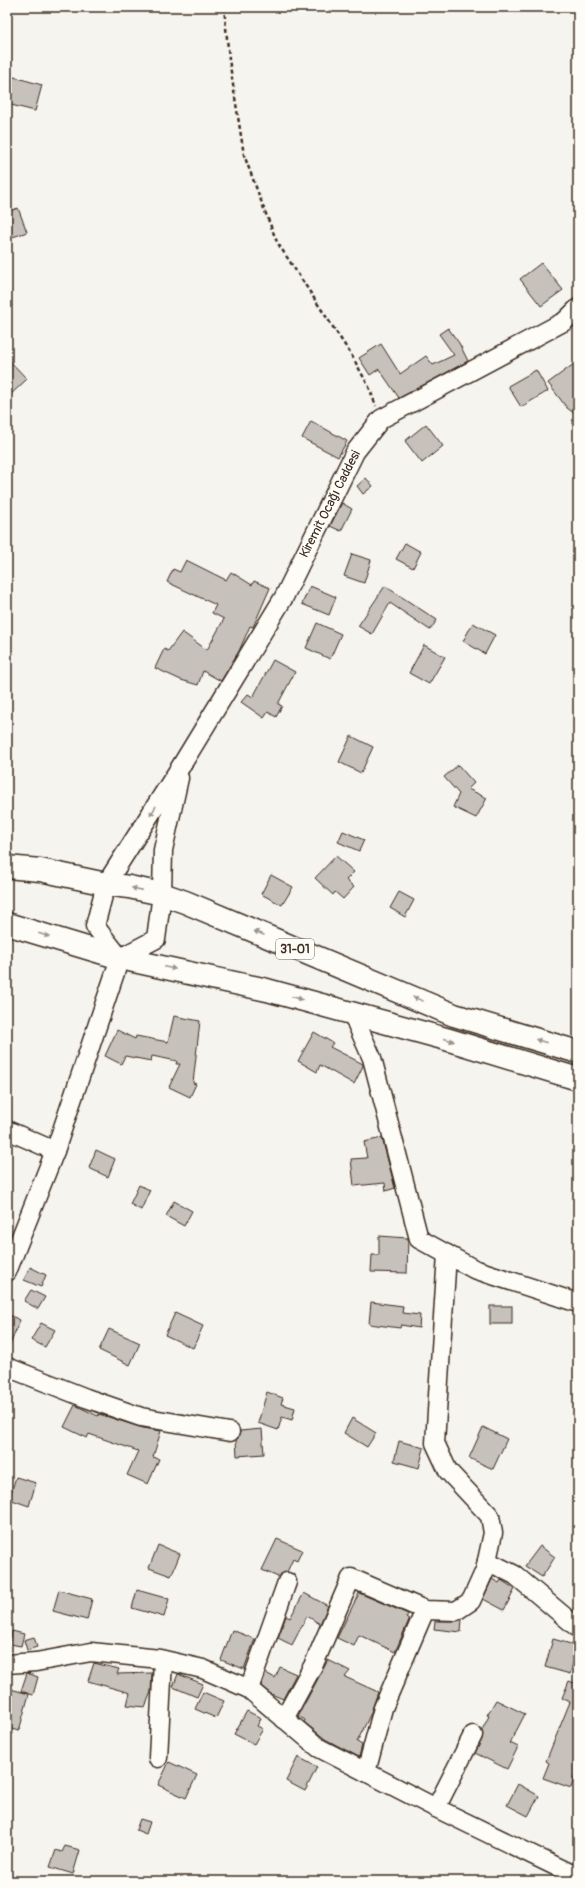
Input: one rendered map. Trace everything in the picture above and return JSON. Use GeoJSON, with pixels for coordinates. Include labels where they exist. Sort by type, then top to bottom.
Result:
{"type":"FeatureCollection","features":[{"type":"Feature","properties":{"kind":"highway","name":"31-01"},"geometry":{"type":"LineString","coordinates":[[7,867],[40,870],[162,894],[185,902],[454,1015],[578,1052]]}},
{"type":"Feature","properties":{"kind":"highway"},"geometry":{"type":"LineString","coordinates":[[7,924],[120,958],[267,990],[352,1013],[446,1039],[578,1079]]}},
{"type":"Feature","properties":{"kind":"street","name":"Kiremit Ocağı Caddesi"},"geometry":{"type":"LineString","coordinates":[[120,958],[95,926],[106,884],[181,766],[284,597],[355,452],[381,419],[576,316]]}},
{"type":"Feature","properties":{"kind":"street"},"geometry":{"type":"LineString","coordinates":[[7,1272],[55,1151],[120,958],[156,939],[162,894],[163,850],[181,766]]}},
{"type":"Feature","properties":{"kind":"street"},"geometry":{"type":"LineString","coordinates":[[352,1013],[372,1058],[419,1239],[474,1268],[578,1303]]}},
{"type":"Feature","properties":{"kind":"street"},"geometry":{"type":"LineString","coordinates":[[7,1130],[55,1151]]}},
{"type":"Feature","properties":{"kind":"street"},"geometry":{"type":"LineString","coordinates":[[284,1719],[314,1664],[350,1578],[425,1610],[456,1611],[471,1601],[485,1570],[493,1533],[490,1516],[448,1472],[435,1443],[447,1254]]}},
{"type":"Feature","properties":{"kind":"street"},"geometry":{"type":"LineString","coordinates":[[7,1367],[86,1398],[141,1417],[230,1432]]}},
{"type":"Feature","properties":{"kind":"street"},"geometry":{"type":"LineString","coordinates":[[487,1561],[515,1575],[578,1628]]}},
{"type":"Feature","properties":{"kind":"street"},"geometry":{"type":"LineString","coordinates":[[249,1689],[287,1582]]}},
{"type":"Feature","properties":{"kind":"street"},"geometry":{"type":"LineString","coordinates":[[366,1772],[383,1708],[425,1610]]}},
{"type":"Feature","properties":{"kind":"street"},"geometry":{"type":"LineString","coordinates":[[7,1664],[36,1662],[91,1652],[163,1660],[203,1669],[249,1689],[320,1748],[436,1808],[578,1877]]}},
{"type":"Feature","properties":{"kind":"street"},"geometry":{"type":"LineString","coordinates":[[158,1758],[163,1660]]}},
{"type":"Feature","properties":{"kind":"street"},"geometry":{"type":"LineString","coordinates":[[436,1808],[473,1735]]}},
{"type":"Feature","properties":{"kind":"path"},"geometry":{"type":"LineString","coordinates":[[224,7],[229,60],[244,155],[266,214],[277,242],[352,356],[369,387],[381,419]]}},
{"type":"Feature","properties":{"kind":"building"},"geometry":{"type":"Polygon","coordinates":[[[7,75],[42,85],[35,111],[7,104],[7,75]]]}},
{"type":"Feature","properties":{"kind":"building"},"geometry":{"type":"Polygon","coordinates":[[[18,208],[27,232],[7,239],[7,212],[18,208]]]}},
{"type":"Feature","properties":{"kind":"building"},"geometry":{"type":"Polygon","coordinates":[[[541,263],[563,290],[541,306],[520,279],[541,263]]]}},
{"type":"Feature","properties":{"kind":"building"},"geometry":{"type":"Polygon","coordinates":[[[448,328],[459,343],[468,361],[399,398],[379,369],[370,375],[359,358],[381,344],[400,374],[426,356],[433,365],[454,355],[439,334],[448,328]]]}},
{"type":"Feature","properties":{"kind":"building"},"geometry":{"type":"Polygon","coordinates":[[[7,358],[27,379],[7,398],[7,358]]]}},
{"type":"Feature","properties":{"kind":"building"},"geometry":{"type":"Polygon","coordinates":[[[578,361],[578,416],[567,408],[548,383],[578,361]]]}},
{"type":"Feature","properties":{"kind":"building"},"geometry":{"type":"Polygon","coordinates":[[[536,370],[548,391],[521,407],[508,386],[536,370]]]}},
{"type":"Feature","properties":{"kind":"building"},"geometry":{"type":"Polygon","coordinates":[[[311,421],[347,441],[338,457],[302,438],[311,421]]]}},
{"type":"Feature","properties":{"kind":"building"},"geometry":{"type":"Polygon","coordinates":[[[426,424],[443,446],[422,463],[405,441],[426,424]]]}},
{"type":"Feature","properties":{"kind":"building"},"geometry":{"type":"Polygon","coordinates":[[[366,478],[373,486],[363,494],[357,486],[366,478]]]}},
{"type":"Feature","properties":{"kind":"building"},"geometry":{"type":"Polygon","coordinates":[[[342,503],[352,509],[341,531],[330,526],[342,503]]]}},
{"type":"Feature","properties":{"kind":"building"},"geometry":{"type":"Polygon","coordinates":[[[405,543],[421,552],[413,568],[396,559],[405,543]]]}},
{"type":"Feature","properties":{"kind":"building"},"geometry":{"type":"Polygon","coordinates":[[[352,554],[371,560],[364,583],[344,576],[352,554]]]}},
{"type":"Feature","properties":{"kind":"building"},"geometry":{"type":"Polygon","coordinates":[[[186,560],[226,580],[231,572],[252,585],[254,581],[270,588],[253,627],[250,626],[239,651],[221,681],[203,671],[198,685],[181,680],[155,668],[164,649],[168,651],[182,632],[207,650],[224,619],[212,613],[216,605],[167,582],[173,569],[180,572],[186,560]]]}},
{"type":"Feature","properties":{"kind":"building"},"geometry":{"type":"Polygon","coordinates":[[[310,586],[336,597],[329,615],[302,604],[310,586]]]}},
{"type":"Feature","properties":{"kind":"building"},"geometry":{"type":"Polygon","coordinates":[[[385,586],[437,620],[430,630],[390,603],[372,634],[358,626],[385,586]]]}},
{"type":"Feature","properties":{"kind":"building"},"geometry":{"type":"Polygon","coordinates":[[[317,623],[341,634],[330,659],[306,648],[317,623]]]}},
{"type":"Feature","properties":{"kind":"building"},"geometry":{"type":"Polygon","coordinates":[[[473,623],[495,635],[485,654],[463,641],[473,623]]]}},
{"type":"Feature","properties":{"kind":"building"},"geometry":{"type":"Polygon","coordinates":[[[424,645],[445,657],[429,684],[409,673],[424,645]]]}},
{"type":"Feature","properties":{"kind":"building"},"geometry":{"type":"Polygon","coordinates":[[[273,660],[295,672],[278,704],[282,706],[276,717],[268,712],[264,718],[241,702],[248,694],[253,697],[273,660]]]}},
{"type":"Feature","properties":{"kind":"building"},"geometry":{"type":"Polygon","coordinates":[[[351,736],[373,747],[361,773],[339,762],[351,736]]]}},
{"type":"Feature","properties":{"kind":"building"},"geometry":{"type":"Polygon","coordinates":[[[458,765],[474,783],[468,789],[487,798],[476,818],[453,807],[459,794],[444,777],[458,765]]]}},
{"type":"Feature","properties":{"kind":"building"},"geometry":{"type":"Polygon","coordinates":[[[343,831],[364,840],[359,851],[338,842],[343,831]]]}},
{"type":"Feature","properties":{"kind":"building"},"geometry":{"type":"Polygon","coordinates":[[[336,856],[354,872],[346,880],[354,887],[343,899],[335,892],[333,895],[315,878],[336,856]]]}},
{"type":"Feature","properties":{"kind":"building"},"geometry":{"type":"Polygon","coordinates":[[[271,875],[293,887],[282,905],[261,894],[271,875]]]}},
{"type":"Feature","properties":{"kind":"building"},"geometry":{"type":"Polygon","coordinates":[[[399,892],[414,900],[405,917],[390,908],[399,892]]]}},
{"type":"Feature","properties":{"kind":"building"},"geometry":{"type":"Polygon","coordinates":[[[174,1016],[200,1021],[193,1083],[196,1084],[190,1097],[169,1087],[180,1064],[176,1064],[177,1061],[152,1056],[151,1061],[125,1056],[121,1064],[105,1056],[117,1030],[135,1039],[136,1036],[168,1042],[174,1016]]]}},
{"type":"Feature","properties":{"kind":"building"},"geometry":{"type":"Polygon","coordinates":[[[314,1032],[333,1043],[330,1047],[363,1064],[354,1084],[320,1065],[317,1072],[298,1061],[314,1032]]]}},
{"type":"Feature","properties":{"kind":"building"},"geometry":{"type":"Polygon","coordinates":[[[382,1138],[395,1188],[386,1191],[385,1183],[354,1186],[351,1159],[367,1158],[364,1142],[382,1138]]]}},
{"type":"Feature","properties":{"kind":"building"},"geometry":{"type":"Polygon","coordinates":[[[96,1150],[115,1159],[108,1177],[89,1168],[96,1150]]]}},
{"type":"Feature","properties":{"kind":"building"},"geometry":{"type":"Polygon","coordinates":[[[139,1185],[150,1190],[141,1210],[130,1204],[139,1185]]]}},
{"type":"Feature","properties":{"kind":"building"},"geometry":{"type":"Polygon","coordinates":[[[174,1201],[192,1211],[184,1226],[166,1216],[174,1201]]]}},
{"type":"Feature","properties":{"kind":"building"},"geometry":{"type":"Polygon","coordinates":[[[379,1236],[408,1238],[407,1273],[371,1272],[372,1255],[379,1255],[379,1236]]]}},
{"type":"Feature","properties":{"kind":"building"},"geometry":{"type":"Polygon","coordinates":[[[30,1267],[46,1275],[41,1287],[24,1280],[30,1267]]]}},
{"type":"Feature","properties":{"kind":"building"},"geometry":{"type":"Polygon","coordinates":[[[31,1290],[45,1297],[38,1309],[24,1301],[31,1290]]]}},
{"type":"Feature","properties":{"kind":"building"},"geometry":{"type":"Polygon","coordinates":[[[371,1302],[403,1306],[402,1313],[420,1315],[419,1328],[401,1325],[400,1328],[369,1324],[371,1302]]]}},
{"type":"Feature","properties":{"kind":"building"},"geometry":{"type":"Polygon","coordinates":[[[490,1306],[512,1306],[512,1324],[490,1324],[490,1306]]]}},
{"type":"Feature","properties":{"kind":"building"},"geometry":{"type":"Polygon","coordinates":[[[175,1313],[203,1326],[193,1348],[165,1335],[175,1313]]]}},
{"type":"Feature","properties":{"kind":"building"},"geometry":{"type":"Polygon","coordinates":[[[7,1314],[20,1320],[7,1352],[7,1314]]]}},
{"type":"Feature","properties":{"kind":"building"},"geometry":{"type":"Polygon","coordinates":[[[41,1323],[55,1330],[45,1347],[31,1340],[41,1323]]]}},
{"type":"Feature","properties":{"kind":"building"},"geometry":{"type":"Polygon","coordinates":[[[109,1329],[140,1343],[130,1365],[99,1350],[109,1329]]]}},
{"type":"Feature","properties":{"kind":"building"},"geometry":{"type":"Polygon","coordinates":[[[267,1392],[283,1398],[281,1404],[295,1408],[292,1420],[282,1417],[278,1430],[258,1423],[267,1392]]]}},
{"type":"Feature","properties":{"kind":"building"},"geometry":{"type":"Polygon","coordinates":[[[75,1405],[98,1416],[99,1414],[143,1428],[161,1431],[153,1457],[159,1459],[148,1484],[127,1475],[138,1451],[89,1434],[87,1438],[64,1427],[75,1405]]]}},
{"type":"Feature","properties":{"kind":"building"},"geometry":{"type":"Polygon","coordinates":[[[352,1418],[376,1433],[367,1447],[344,1433],[352,1418]]]}},
{"type":"Feature","properties":{"kind":"building"},"geometry":{"type":"Polygon","coordinates":[[[483,1427],[507,1439],[493,1469],[469,1458],[483,1427]]]}},
{"type":"Feature","properties":{"kind":"building"},"geometry":{"type":"Polygon","coordinates":[[[262,1429],[264,1454],[237,1456],[236,1440],[240,1431],[262,1429]]]}},
{"type":"Feature","properties":{"kind":"building"},"geometry":{"type":"Polygon","coordinates":[[[399,1441],[424,1448],[419,1468],[394,1461],[399,1441]]]}},
{"type":"Feature","properties":{"kind":"building"},"geometry":{"type":"Polygon","coordinates":[[[16,1477],[36,1483],[29,1506],[9,1499],[16,1477]]]}},
{"type":"Feature","properties":{"kind":"building"},"geometry":{"type":"Polygon","coordinates":[[[277,1539],[302,1550],[297,1561],[293,1559],[287,1572],[278,1577],[262,1570],[277,1539]]]}},
{"type":"Feature","properties":{"kind":"building"},"geometry":{"type":"Polygon","coordinates":[[[158,1545],[180,1554],[171,1576],[149,1568],[158,1545]]]}},
{"type":"Feature","properties":{"kind":"building"},"geometry":{"type":"Polygon","coordinates":[[[540,1546],[555,1557],[542,1577],[525,1566],[540,1546]]]}},
{"type":"Feature","properties":{"kind":"building"},"geometry":{"type":"Polygon","coordinates":[[[492,1579],[499,1583],[501,1580],[515,1589],[504,1610],[483,1599],[492,1579]]]}},
{"type":"Feature","properties":{"kind":"building"},"geometry":{"type":"Polygon","coordinates":[[[59,1590],[92,1599],[87,1620],[53,1611],[59,1590]]]}},
{"type":"Feature","properties":{"kind":"building"},"geometry":{"type":"Polygon","coordinates":[[[137,1590],[169,1599],[164,1617],[132,1608],[137,1590]]]}},
{"type":"Feature","properties":{"kind":"building"},"geometry":{"type":"Polygon","coordinates":[[[304,1593],[328,1606],[320,1624],[307,1616],[292,1645],[278,1638],[286,1616],[290,1618],[304,1593]]]}},
{"type":"Feature","properties":{"kind":"building"},"geometry":{"type":"Polygon","coordinates":[[[359,1593],[408,1614],[406,1618],[409,1620],[395,1652],[359,1635],[354,1646],[337,1638],[359,1593]]]}},
{"type":"Feature","properties":{"kind":"building"},"geometry":{"type":"Polygon","coordinates":[[[462,1619],[461,1632],[434,1629],[435,1621],[456,1621],[462,1619]]]}},
{"type":"Feature","properties":{"kind":"building"},"geometry":{"type":"Polygon","coordinates":[[[232,1630],[255,1639],[244,1669],[221,1660],[232,1630]]]}},
{"type":"Feature","properties":{"kind":"building"},"geometry":{"type":"Polygon","coordinates":[[[12,1631],[24,1634],[21,1646],[10,1644],[12,1631]]]}},
{"type":"Feature","properties":{"kind":"building"},"geometry":{"type":"Polygon","coordinates":[[[34,1637],[37,1647],[27,1650],[24,1640],[34,1637]]]}},
{"type":"Feature","properties":{"kind":"building"},"geometry":{"type":"Polygon","coordinates":[[[553,1639],[578,1646],[570,1674],[545,1667],[553,1639]]]}},
{"type":"Feature","properties":{"kind":"building"},"geometry":{"type":"Polygon","coordinates":[[[328,1660],[350,1671],[345,1677],[378,1692],[370,1715],[357,1742],[362,1745],[359,1757],[325,1739],[304,1722],[305,1720],[298,1716],[328,1660]]]}},
{"type":"Feature","properties":{"kind":"building"},"geometry":{"type":"Polygon","coordinates":[[[94,1663],[119,1669],[117,1674],[152,1673],[151,1692],[145,1707],[127,1705],[130,1693],[88,1681],[94,1663]]]}},
{"type":"Feature","properties":{"kind":"building"},"geometry":{"type":"Polygon","coordinates":[[[280,1667],[296,1674],[283,1699],[271,1694],[261,1686],[266,1673],[275,1678],[280,1667]]]}},
{"type":"Feature","properties":{"kind":"building"},"geometry":{"type":"Polygon","coordinates":[[[27,1673],[38,1677],[33,1695],[21,1691],[27,1673]]]}},
{"type":"Feature","properties":{"kind":"building"},"geometry":{"type":"Polygon","coordinates":[[[178,1674],[203,1684],[197,1697],[173,1687],[178,1674]]]}},
{"type":"Feature","properties":{"kind":"building"},"geometry":{"type":"Polygon","coordinates":[[[569,1681],[578,1683],[578,1766],[571,1788],[543,1778],[549,1763],[546,1761],[570,1702],[562,1698],[569,1681]]]}},
{"type":"Feature","properties":{"kind":"building"},"geometry":{"type":"Polygon","coordinates":[[[7,1688],[29,1694],[19,1731],[7,1728],[7,1688]]]}},
{"type":"Feature","properties":{"kind":"building"},"geometry":{"type":"Polygon","coordinates":[[[203,1692],[224,1701],[216,1718],[195,1709],[203,1692]]]}},
{"type":"Feature","properties":{"kind":"building"},"geometry":{"type":"Polygon","coordinates":[[[496,1700],[525,1714],[510,1743],[518,1747],[507,1769],[475,1753],[482,1739],[482,1730],[489,1716],[487,1715],[496,1700]]]}},
{"type":"Feature","properties":{"kind":"building"},"geometry":{"type":"Polygon","coordinates":[[[247,1711],[261,1718],[257,1726],[263,1729],[254,1744],[234,1734],[247,1711]]]}},
{"type":"Feature","properties":{"kind":"building"},"geometry":{"type":"Polygon","coordinates":[[[298,1757],[317,1767],[305,1791],[286,1781],[298,1757]]]}},
{"type":"Feature","properties":{"kind":"building"},"geometry":{"type":"Polygon","coordinates":[[[169,1762],[197,1775],[186,1798],[158,1785],[169,1762]]]}},
{"type":"Feature","properties":{"kind":"building"},"geometry":{"type":"Polygon","coordinates":[[[518,1784],[539,1796],[528,1816],[507,1805],[518,1784]]]}},
{"type":"Feature","properties":{"kind":"building"},"geometry":{"type":"Polygon","coordinates":[[[140,1819],[150,1822],[146,1834],[136,1830],[140,1819]]]}},
{"type":"Feature","properties":{"kind":"building"},"geometry":{"type":"Polygon","coordinates":[[[65,1846],[80,1850],[73,1874],[50,1867],[56,1850],[62,1852],[65,1846]]]}}]}
